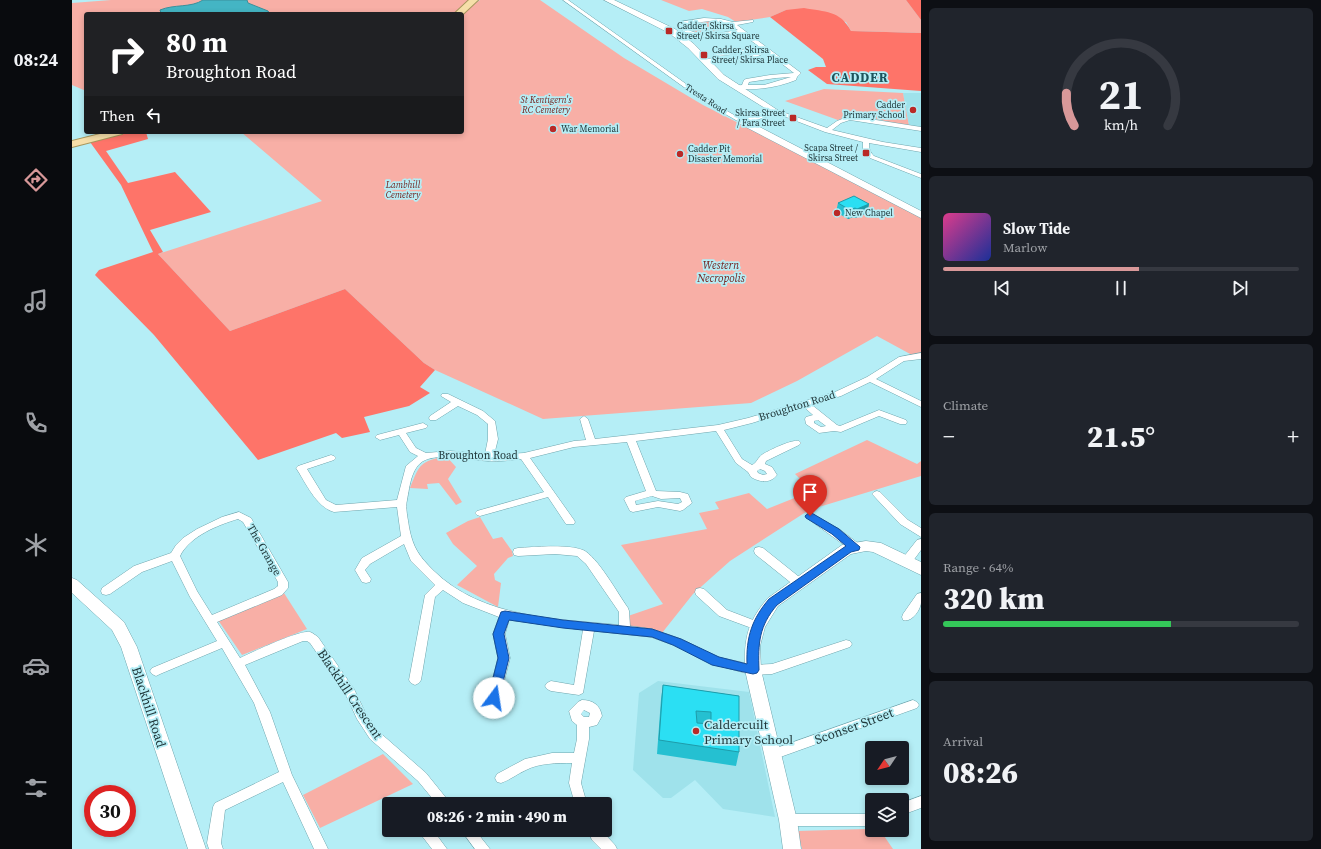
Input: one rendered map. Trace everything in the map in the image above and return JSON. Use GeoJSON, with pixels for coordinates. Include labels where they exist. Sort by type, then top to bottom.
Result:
{"type":"FeatureCollection","features":[{"type":"Feature","properties":{"kind":"main road"},"geometry":{"type":"LineString","coordinates":[[460,12],[474,0]]}},
{"type":"Feature","properties":{"kind":"main road"},"geometry":{"type":"LineString","coordinates":[[72,144],[110,134]]}},
{"type":"Feature","properties":{"kind":"street","name":"Tresta Road"},"geometry":{"type":"LineString","coordinates":[[565,0],[708,102],[743,122],[921,214]]}},
{"type":"Feature","properties":{"kind":"street"},"geometry":{"type":"LineString","coordinates":[[608,0],[672,31],[688,43],[721,77],[735,88],[775,112],[827,131],[866,142],[921,150]]}},
{"type":"Feature","properties":{"kind":"street"},"geometry":{"type":"LineString","coordinates":[[683,29],[680,26],[681,23],[717,18],[733,24],[798,73],[794,76],[794,79],[790,81],[762,87],[753,88],[746,86],[735,88]]}},
{"type":"Feature","properties":{"kind":"street"},"geometry":{"type":"LineString","coordinates":[[733,24],[751,21]]}},
{"type":"Feature","properties":{"kind":"street"},"geometry":{"type":"LineString","coordinates":[[672,31],[683,29],[696,35],[741,31]]}},
{"type":"Feature","properties":{"kind":"street"},"geometry":{"type":"LineString","coordinates":[[705,60],[715,59],[726,61],[756,57],[760,52],[768,51]]}},
{"type":"Feature","properties":{"kind":"street"},"geometry":{"type":"LineString","coordinates":[[743,122],[775,112]]}},
{"type":"Feature","properties":{"kind":"street"},"geometry":{"type":"LineString","coordinates":[[827,131],[839,122],[850,118],[921,129]]}},
{"type":"Feature","properties":{"kind":"street"},"geometry":{"type":"LineString","coordinates":[[866,142],[865,150],[872,158],[921,176]]}},
{"type":"Feature","properties":{"kind":"street","name":"Broughton Road"},"geometry":{"type":"LineString","coordinates":[[846,644],[772,669],[753,670],[716,661],[677,642],[652,633],[589,627],[505,615],[467,600],[442,585],[415,558],[406,538],[401,503],[411,466],[425,456],[450,454],[489,458],[524,456],[574,444],[630,439],[718,428],[749,421],[838,394],[870,379],[902,359],[921,356]]}},
{"type":"Feature","properties":{"kind":"street"},"geometry":{"type":"LineString","coordinates":[[870,379],[921,404]]}},
{"type":"Feature","properties":{"kind":"street"},"geometry":{"type":"LineString","coordinates":[[445,396],[480,413],[492,423],[493,439],[489,458]]}},
{"type":"Feature","properties":{"kind":"street"},"geometry":{"type":"LineString","coordinates":[[433,418],[458,402]]}},
{"type":"Feature","properties":{"kind":"street"},"geometry":{"type":"LineString","coordinates":[[805,404],[834,428]]}},
{"type":"Feature","properties":{"kind":"street"},"geometry":{"type":"LineString","coordinates":[[821,416],[809,419],[810,424],[819,430],[834,428],[841,429],[879,413],[903,422]]}},
{"type":"Feature","properties":{"kind":"street"},"geometry":{"type":"LineString","coordinates":[[584,419],[591,442]]}},
{"type":"Feature","properties":{"kind":"street"},"geometry":{"type":"LineString","coordinates":[[380,437],[423,426]]}},
{"type":"Feature","properties":{"kind":"street"},"geometry":{"type":"LineString","coordinates":[[718,428],[739,460],[756,468],[765,457],[796,443]]}},
{"type":"Feature","properties":{"kind":"street"},"geometry":{"type":"LineString","coordinates":[[401,432],[413,450],[425,456]]}},
{"type":"Feature","properties":{"kind":"street"},"geometry":{"type":"LineString","coordinates":[[630,439],[652,493],[660,497],[676,494],[685,496],[687,503],[680,508],[658,504],[633,509],[629,499],[652,493]]}},
{"type":"Feature","properties":{"kind":"street"},"geometry":{"type":"LineString","coordinates":[[524,456],[570,522]]}},
{"type":"Feature","properties":{"kind":"street"},"geometry":{"type":"LineString","coordinates":[[331,458],[299,465],[323,502],[334,509],[401,503]]}},
{"type":"Feature","properties":{"kind":"street"},"geometry":{"type":"LineString","coordinates":[[480,513],[551,493]]}},
{"type":"Feature","properties":{"kind":"street"},"geometry":{"type":"LineString","coordinates":[[877,494],[904,522],[921,533]]}},
{"type":"Feature","properties":{"kind":"street","name":"The Grange"},"geometry":{"type":"LineString","coordinates":[[175,556],[181,545],[190,538],[231,516],[239,515],[247,520],[283,582],[283,588],[278,592],[210,620]]}},
{"type":"Feature","properties":{"kind":"street"},"geometry":{"type":"LineString","coordinates":[[810,516],[855,547]]}},
{"type":"Feature","properties":{"kind":"street"},"geometry":{"type":"LineString","coordinates":[[366,579],[360,570],[366,561],[406,538]]}},
{"type":"Feature","properties":{"kind":"street"},"geometry":{"type":"LineString","coordinates":[[906,562],[921,543]]}},
{"type":"Feature","properties":{"kind":"street"},"geometry":{"type":"LineString","coordinates":[[792,849],[788,820],[753,670],[752,646],[757,626],[773,602],[848,549],[855,547],[876,547],[921,569]]}},
{"type":"Feature","properties":{"kind":"street"},"geometry":{"type":"LineString","coordinates":[[518,552],[555,550],[580,553],[590,561],[624,611],[625,630]]}},
{"type":"Feature","properties":{"kind":"street"},"geometry":{"type":"LineString","coordinates":[[760,551],[799,583]]}},
{"type":"Feature","properties":{"kind":"street"},"geometry":{"type":"LineString","coordinates":[[106,591],[138,569],[175,556],[180,568],[210,620],[239,663],[261,704],[286,775],[321,849]]}},
{"type":"Feature","properties":{"kind":"street","name":"Blackhill Road"},"geometry":{"type":"LineString","coordinates":[[72,584],[118,626],[129,647],[197,849]]}},
{"type":"Feature","properties":{"kind":"street"},"geometry":{"type":"LineString","coordinates":[[415,680],[430,595],[442,585]]}},
{"type":"Feature","properties":{"kind":"street"},"geometry":{"type":"LineString","coordinates":[[700,592],[723,612],[757,626]]}},
{"type":"Feature","properties":{"kind":"street"},"geometry":{"type":"LineString","coordinates":[[906,617],[921,597]]}},
{"type":"Feature","properties":{"kind":"street"},"geometry":{"type":"LineString","coordinates":[[494,698],[504,658],[499,634],[505,615]]}},
{"type":"Feature","properties":{"kind":"street"},"geometry":{"type":"LineString","coordinates":[[551,686],[579,690],[589,627]]}},
{"type":"Feature","properties":{"kind":"street","name":"Blackhill Crescent"},"geometry":{"type":"LineString","coordinates":[[239,663],[302,637],[309,636],[314,640],[350,692],[361,715],[374,736],[422,777],[438,797]]}},
{"type":"Feature","properties":{"kind":"street"},"geometry":{"type":"LineString","coordinates":[[156,671],[225,642]]}},
{"type":"Feature","properties":{"kind":"street","name":"Sconser Street"},"geometry":{"type":"LineString","coordinates":[[772,755],[913,705]]}},
{"type":"Feature","properties":{"kind":"street"},"geometry":{"type":"LineString","coordinates":[[579,797],[575,783],[583,739],[583,722]]}},
{"type":"Feature","properties":{"kind":"street"},"geometry":{"type":"LineString","coordinates":[[501,778],[525,764],[552,758],[580,758]]}},
{"type":"Feature","properties":{"kind":"street"},"geometry":{"type":"LineString","coordinates":[[216,849],[214,843],[219,807],[286,775]]}},
{"type":"Feature","properties":{"kind":"street"},"geometry":{"type":"LineString","coordinates":[[909,806],[921,802]]}},
{"type":"Feature","properties":{"kind":"street"},"geometry":{"type":"LineString","coordinates":[[788,820],[865,820]]}},
{"type":"Feature","properties":{"kind":"street"},"geometry":{"type":"LineString","coordinates":[[430,837],[440,849]]}},
{"type":"Feature","properties":{"kind":"street"},"geometry":{"type":"LineString","coordinates":[[473,837],[482,849]]}},
{"type":"Feature","properties":{"kind":"street"},"geometry":{"type":"LineString","coordinates":[[598,837],[610,849]]}},
{"type":"Feature","properties":{"kind":"shaded area"},"geometry":{"type":"Polygon","coordinates":[[[203,0],[247,0],[248,3],[269,12],[161,12],[160,10],[203,0]]]}},
{"type":"Feature","properties":{"kind":"shaded area"},"geometry":{"type":"Polygon","coordinates":[[[906,0],[921,0],[921,20],[906,0]]]}},
{"type":"Feature","properties":{"kind":"shaded area"},"geometry":{"type":"Polygon","coordinates":[[[804,8],[831,13],[842,19],[851,31],[921,33],[921,91],[827,84],[808,70],[816,67],[826,67],[823,59],[770,17],[786,10],[804,8]]]}},
{"type":"Feature","properties":{"kind":"shaded area","name":"Cadder Primary School"},"geometry":{"type":"Polygon","coordinates":[[[903,93],[921,93],[921,128],[909,126],[903,93]]]}},
{"type":"Feature","properties":{"kind":"shaded area"},"geometry":{"type":"Polygon","coordinates":[[[122,134],[147,134],[148,139],[106,151],[128,183],[175,172],[211,212],[150,230],[163,252],[158,254],[230,331],[345,289],[424,363],[435,370],[420,387],[430,393],[409,406],[364,417],[370,432],[342,438],[336,433],[258,460],[154,335],[95,275],[99,270],[153,252],[121,185],[90,142],[122,134]]]}},
{"type":"Feature","properties":{"kind":"shaded area","name":"Caldercuilt Primary School"},"geometry":{"type":"Polygon","coordinates":[[[658,681],[749,692],[775,817],[723,809],[695,780],[671,798],[663,798],[633,770],[639,693],[658,681]]]}},
{"type":"Feature","properties":{"kind":"green space"},"geometry":{"type":"Polygon","coordinates":[[[111,0],[473,0],[459,12],[84,12],[84,90],[72,85],[72,3],[111,0]]]}},
{"type":"Feature","properties":{"kind":"green space","name":"Western Necropolis"},"geometry":{"type":"Polygon","coordinates":[[[480,0],[540,0],[624,58],[703,105],[921,216],[921,354],[912,355],[877,336],[797,381],[751,403],[543,419],[435,370],[424,363],[345,289],[230,331],[158,254],[322,201],[243,134],[464,134],[464,14],[470,7],[480,0]]]}},
{"type":"Feature","properties":{"kind":"green space"},"geometry":{"type":"Polygon","coordinates":[[[661,0],[906,0],[921,20],[921,33],[851,31],[846,22],[786,10],[770,17],[736,22],[728,17],[702,9],[689,11],[661,0]]]}},
{"type":"Feature","properties":{"kind":"green space"},"geometry":{"type":"Polygon","coordinates":[[[721,19],[733,29],[698,33],[686,27],[686,24],[721,19]]]}},
{"type":"Feature","properties":{"kind":"green space"},"geometry":{"type":"Polygon","coordinates":[[[824,89],[903,93],[909,126],[863,117],[838,120],[785,101],[824,89]]]}},
{"type":"Feature","properties":{"kind":"green space"},"geometry":{"type":"Polygon","coordinates":[[[867,440],[917,464],[921,461],[921,476],[809,510],[730,561],[693,594],[662,633],[628,628],[628,616],[663,604],[621,545],[707,529],[699,513],[719,509],[715,502],[749,493],[767,509],[812,491],[795,474],[867,440]]]}},
{"type":"Feature","properties":{"kind":"green space"},"geometry":{"type":"Polygon","coordinates":[[[446,456],[456,467],[448,479],[462,502],[456,505],[439,483],[427,484],[428,489],[410,488],[416,473],[422,465],[431,460],[446,456]]]}},
{"type":"Feature","properties":{"kind":"green space"},"geometry":{"type":"Polygon","coordinates":[[[480,517],[493,539],[502,537],[512,551],[513,556],[508,558],[494,574],[495,580],[501,583],[498,607],[457,585],[477,566],[453,544],[446,533],[468,521],[480,517]]]}},
{"type":"Feature","properties":{"kind":"green space"},"geometry":{"type":"Polygon","coordinates":[[[284,593],[307,629],[242,655],[218,620],[284,593]]]}},
{"type":"Feature","properties":{"kind":"green space"},"geometry":{"type":"Polygon","coordinates":[[[383,754],[413,784],[386,797],[382,797],[382,799],[320,828],[303,795],[383,754]]]}},
{"type":"Feature","properties":{"kind":"green space"},"geometry":{"type":"Polygon","coordinates":[[[865,829],[865,837],[885,837],[893,849],[802,849],[797,831],[865,829]]]}},
{"type":"Feature","properties":{"kind":"building"},"geometry":{"type":"Polygon","coordinates":[[[854,196],[869,204],[850,210],[838,203],[854,196]]]}},
{"type":"Feature","properties":{"kind":"building"},"geometry":{"type":"Polygon","coordinates":[[[663,685],[739,696],[739,752],[659,740],[663,685]],[[696,711],[697,723],[711,724],[711,712],[696,711]]]}},
{"type":"Feature","properties":{"kind":"place","name":"Cadder, Skirsa Street/ Skirsa Square"},"geometry":{"type":"Point","coordinates":[669,31]}},
{"type":"Feature","properties":{"kind":"place","name":"Cadder, Skirsa Street/ Skirsa Place"},"geometry":{"type":"Point","coordinates":[704,55]}},
{"type":"Feature","properties":{"kind":"place","name":"Cadder Primary School"},"geometry":{"type":"Point","coordinates":[913,110]}},
{"type":"Feature","properties":{"kind":"place","name":"Skirsa Street / Fara Street"},"geometry":{"type":"Point","coordinates":[793,118]}},
{"type":"Feature","properties":{"kind":"place","name":"War Memorial"},"geometry":{"type":"Point","coordinates":[553,129]}},
{"type":"Feature","properties":{"kind":"place","name":"Scapa Street / Skirsa Street"},"geometry":{"type":"Point","coordinates":[866,153]}},
{"type":"Feature","properties":{"kind":"place","name":"Cadder Pit Disaster Memorial"},"geometry":{"type":"Point","coordinates":[680,154]}},
{"type":"Feature","properties":{"kind":"place","name":"New Chapel"},"geometry":{"type":"Point","coordinates":[837,213]}},
{"type":"Feature","properties":{"kind":"place","name":"Caldercuilt Primary School"},"geometry":{"type":"Point","coordinates":[696,731]}},
{"type":"Feature","properties":{"kind":"district","name":"CADDER"},"geometry":{"type":"Point","coordinates":[860,77]}},
{"type":"Feature","properties":{"kind":"route"},"geometry":{"type":"LineString","coordinates":[[494,698],[504,658],[499,634],[505,615],[563,624],[652,633],[677,642],[716,661],[753,670],[752,646],[757,626],[767,609],[773,602],[848,549],[855,547],[810,516]]}},
{"type":"Feature","properties":{"kind":"park label","name":"St Kentigern's RC Cemetery"},"geometry":{"type":"Point","coordinates":[546,106]}},
{"type":"Feature","properties":{"kind":"park label","name":"Lambhill Cemetery"},"geometry":{"type":"Point","coordinates":[403,190]}}]}
